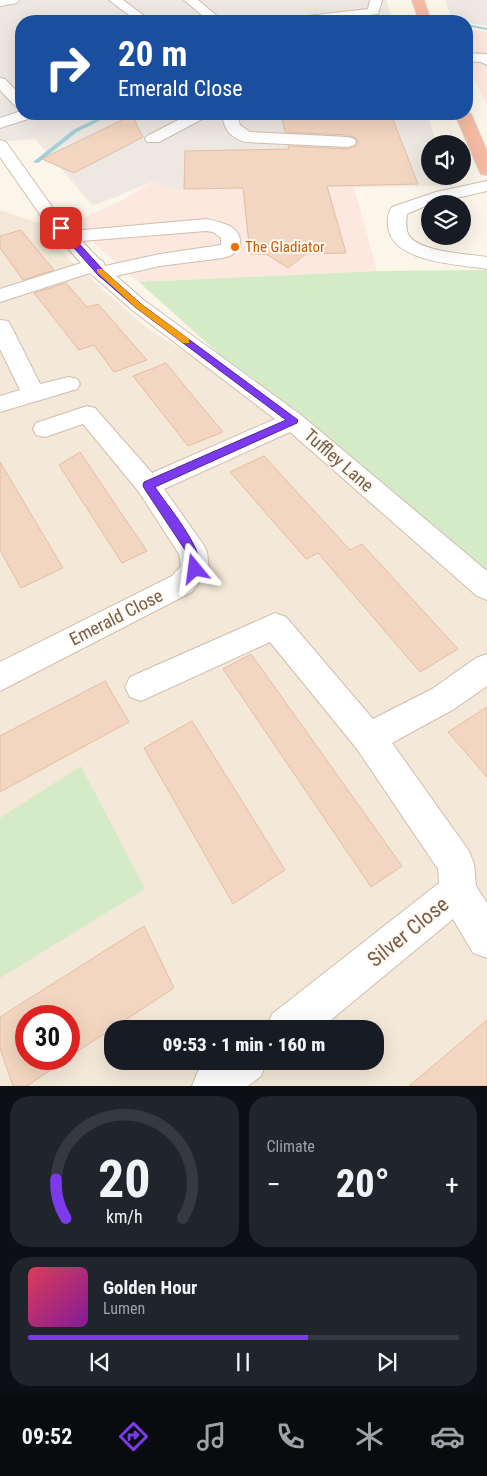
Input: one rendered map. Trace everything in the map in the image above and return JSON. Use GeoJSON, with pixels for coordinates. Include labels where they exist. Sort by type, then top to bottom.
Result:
{"type":"FeatureCollection","features":[{"type":"Feature","properties":{"kind":"highway"},"geometry":{"type":"LineString","coordinates":[[418,0],[424,15]]}},
{"type":"Feature","properties":{"kind":"highway"},"geometry":{"type":"LineString","coordinates":[[466,120],[487,170]]}},
{"type":"Feature","properties":{"kind":"street"},"geometry":{"type":"LineString","coordinates":[[0,2],[13,0]]}},
{"type":"Feature","properties":{"kind":"street"},"geometry":{"type":"LineString","coordinates":[[115,0],[136,15]]}},
{"type":"Feature","properties":{"kind":"street"},"geometry":{"type":"LineString","coordinates":[[190,0],[209,15]]}},
{"type":"Feature","properties":{"kind":"street"},"geometry":{"type":"LineString","coordinates":[[356,15],[374,11],[376,0]]}},
{"type":"Feature","properties":{"kind":"street"},"geometry":{"type":"LineString","coordinates":[[473,58],[486,59]]}},
{"type":"Feature","properties":{"kind":"street"},"geometry":{"type":"LineString","coordinates":[[0,82],[15,98]]}},
{"type":"Feature","properties":{"kind":"street"},"geometry":{"type":"LineString","coordinates":[[0,123],[15,118]]}},
{"type":"Feature","properties":{"kind":"street"},"geometry":{"type":"LineString","coordinates":[[153,140],[190,120]]}},
{"type":"Feature","properties":{"kind":"street"},"geometry":{"type":"LineString","coordinates":[[231,121],[246,137],[348,142]]}},
{"type":"Feature","properties":{"kind":"street","name":"Tuffley Lane"},"geometry":{"type":"LineString","coordinates":[[0,145],[54,222],[98,269],[138,306],[293,420],[487,588]]}},
{"type":"Feature","properties":{"kind":"street"},"geometry":{"type":"LineString","coordinates":[[487,186],[465,189],[419,202],[398,211],[396,224],[403,241],[422,252],[487,263]]}},
{"type":"Feature","properties":{"kind":"street"},"geometry":{"type":"LineString","coordinates":[[0,296],[98,269],[223,252],[230,248],[232,244],[230,236],[219,227],[206,225],[69,237]]}},
{"type":"Feature","properties":{"kind":"street"},"geometry":{"type":"LineString","coordinates":[[0,326],[34,394]]}},
{"type":"Feature","properties":{"kind":"street"},"geometry":{"type":"LineString","coordinates":[[0,404],[70,384]]}},
{"type":"Feature","properties":{"kind":"street","name":"Emerald Close"},"geometry":{"type":"LineString","coordinates":[[0,677],[182,584],[195,569],[193,552],[148,485],[87,414],[45,429]]}},
{"type":"Feature","properties":{"kind":"street"},"geometry":{"type":"LineString","coordinates":[[148,485],[293,420]]}},
{"type":"Feature","properties":{"kind":"street","name":"Silver Close"},"geometry":{"type":"LineString","coordinates":[[141,687],[275,626],[369,738],[456,864],[458,891],[298,1020]]}},
{"type":"Feature","properties":{"kind":"street"},"geometry":{"type":"LineString","coordinates":[[369,738],[443,699],[487,668]]}},
{"type":"Feature","properties":{"kind":"street"},"geometry":{"type":"LineString","coordinates":[[458,891],[487,939]]}},
{"type":"Feature","properties":{"kind":"street"},"geometry":{"type":"LineString","coordinates":[[213,1086],[234,1070]]}},
{"type":"Feature","properties":{"kind":"shaded area"},"geometry":{"type":"Polygon","coordinates":[[[18,0],[386,0],[391,15],[15,15],[15,120],[429,120],[434,135],[421,135],[421,185],[453,186],[174,189],[152,182],[93,206],[35,139],[0,142],[0,3],[18,0]]]}},
{"type":"Feature","properties":{"kind":"shaded area"},"geometry":{"type":"Polygon","coordinates":[[[445,0],[487,0],[487,26],[473,24],[473,15],[450,15],[445,0]]]}},
{"type":"Feature","properties":{"kind":"shaded area"},"geometry":{"type":"Polygon","coordinates":[[[473,29],[487,32],[487,105],[473,76],[473,29]]]}},
{"type":"Feature","properties":{"kind":"shaded area","name":"The Gladiator"},"geometry":{"type":"Polygon","coordinates":[[[152,182],[174,189],[354,187],[377,271],[138,282],[72,223],[121,201],[152,182]]]}},
{"type":"Feature","properties":{"kind":"shaded area"},"geometry":{"type":"Polygon","coordinates":[[[0,210],[42,224],[68,258],[143,325],[293,421],[487,588],[487,1086],[0,1086],[0,210]]]}},
{"type":"Feature","properties":{"kind":"green space"},"geometry":{"type":"Polygon","coordinates":[[[487,270],[487,588],[293,421],[139,282],[377,271],[487,270]]]}},
{"type":"Feature","properties":{"kind":"green space"},"geometry":{"type":"Polygon","coordinates":[[[81,766],[145,889],[0,978],[0,818],[81,766]]]}},
{"type":"Feature","properties":{"kind":"building"},"geometry":{"type":"Polygon","coordinates":[[[122,120],[134,120],[143,137],[74,173],[42,159],[122,120]]]}},
{"type":"Feature","properties":{"kind":"building"},"geometry":{"type":"Polygon","coordinates":[[[282,120],[393,120],[418,184],[327,186],[346,253],[306,254],[288,268],[266,254],[250,254],[243,188],[184,189],[185,151],[289,149],[288,146],[348,149],[356,146],[358,143],[356,138],[348,135],[285,132],[282,120]]]}},
{"type":"Feature","properties":{"kind":"building"},"geometry":{"type":"Polygon","coordinates":[[[21,230],[54,270],[23,280],[0,248],[0,236],[21,230]]]}},
{"type":"Feature","properties":{"kind":"building"},"geometry":{"type":"Polygon","coordinates":[[[66,283],[87,307],[98,304],[147,360],[114,372],[94,345],[79,350],[34,293],[66,283]]]}},
{"type":"Feature","properties":{"kind":"building"},"geometry":{"type":"Polygon","coordinates":[[[166,363],[223,432],[188,446],[133,376],[166,363]]]}},
{"type":"Feature","properties":{"kind":"building"},"geometry":{"type":"Polygon","coordinates":[[[80,452],[147,551],[122,563],[59,465],[80,452]]]}},
{"type":"Feature","properties":{"kind":"building"},"geometry":{"type":"Polygon","coordinates":[[[264,456],[350,550],[362,544],[458,649],[420,672],[318,553],[306,559],[230,472],[264,456]]]}},
{"type":"Feature","properties":{"kind":"building"},"geometry":{"type":"Polygon","coordinates":[[[0,462],[63,568],[21,588],[0,550],[0,462]]]}},
{"type":"Feature","properties":{"kind":"building"},"geometry":{"type":"Polygon","coordinates":[[[251,654],[402,866],[371,887],[223,669],[251,654]]]}},
{"type":"Feature","properties":{"kind":"building"},"geometry":{"type":"Polygon","coordinates":[[[105,681],[129,722],[0,792],[0,736],[105,681]]]}},
{"type":"Feature","properties":{"kind":"building"},"geometry":{"type":"Polygon","coordinates":[[[487,707],[487,777],[448,732],[487,707]]]}},
{"type":"Feature","properties":{"kind":"building"},"geometry":{"type":"Polygon","coordinates":[[[192,721],[285,870],[233,904],[144,748],[192,721]]]}},
{"type":"Feature","properties":{"kind":"building"},"geometry":{"type":"Polygon","coordinates":[[[144,926],[174,988],[125,1020],[104,1020],[104,1034],[80,1050],[80,1005],[19,1005],[144,926]]]}},
{"type":"Feature","properties":{"kind":"building"},"geometry":{"type":"Polygon","coordinates":[[[15,1008],[15,1070],[51,1070],[27,1086],[13,1086],[0,1048],[0,1017],[15,1008]]]}},
{"type":"Feature","properties":{"kind":"building"},"geometry":{"type":"Polygon","coordinates":[[[487,1020],[487,1086],[409,1086],[447,1054],[487,1020]]]}},
{"type":"Feature","properties":{"kind":"waterway"},"geometry":{"type":"LineString","coordinates":[[473,26],[487,29]]}},
{"type":"Feature","properties":{"kind":"waterway"},"geometry":{"type":"LineString","coordinates":[[36,162],[75,131],[98,120]]}},
{"type":"Feature","properties":{"kind":"slow traffic"},"geometry":{"type":"LineString","coordinates":[[100,271],[138,306],[186,341]]}},
{"type":"Feature","properties":{"kind":"place","name":"The Gladiator"},"geometry":{"type":"Point","coordinates":[235,247]}},
{"type":"Feature","properties":{"kind":"route"},"geometry":{"type":"LineString","coordinates":[[61,228],[96,265],[101,273],[138,306],[293,420],[148,485],[193,552],[195,569]]}}]}
